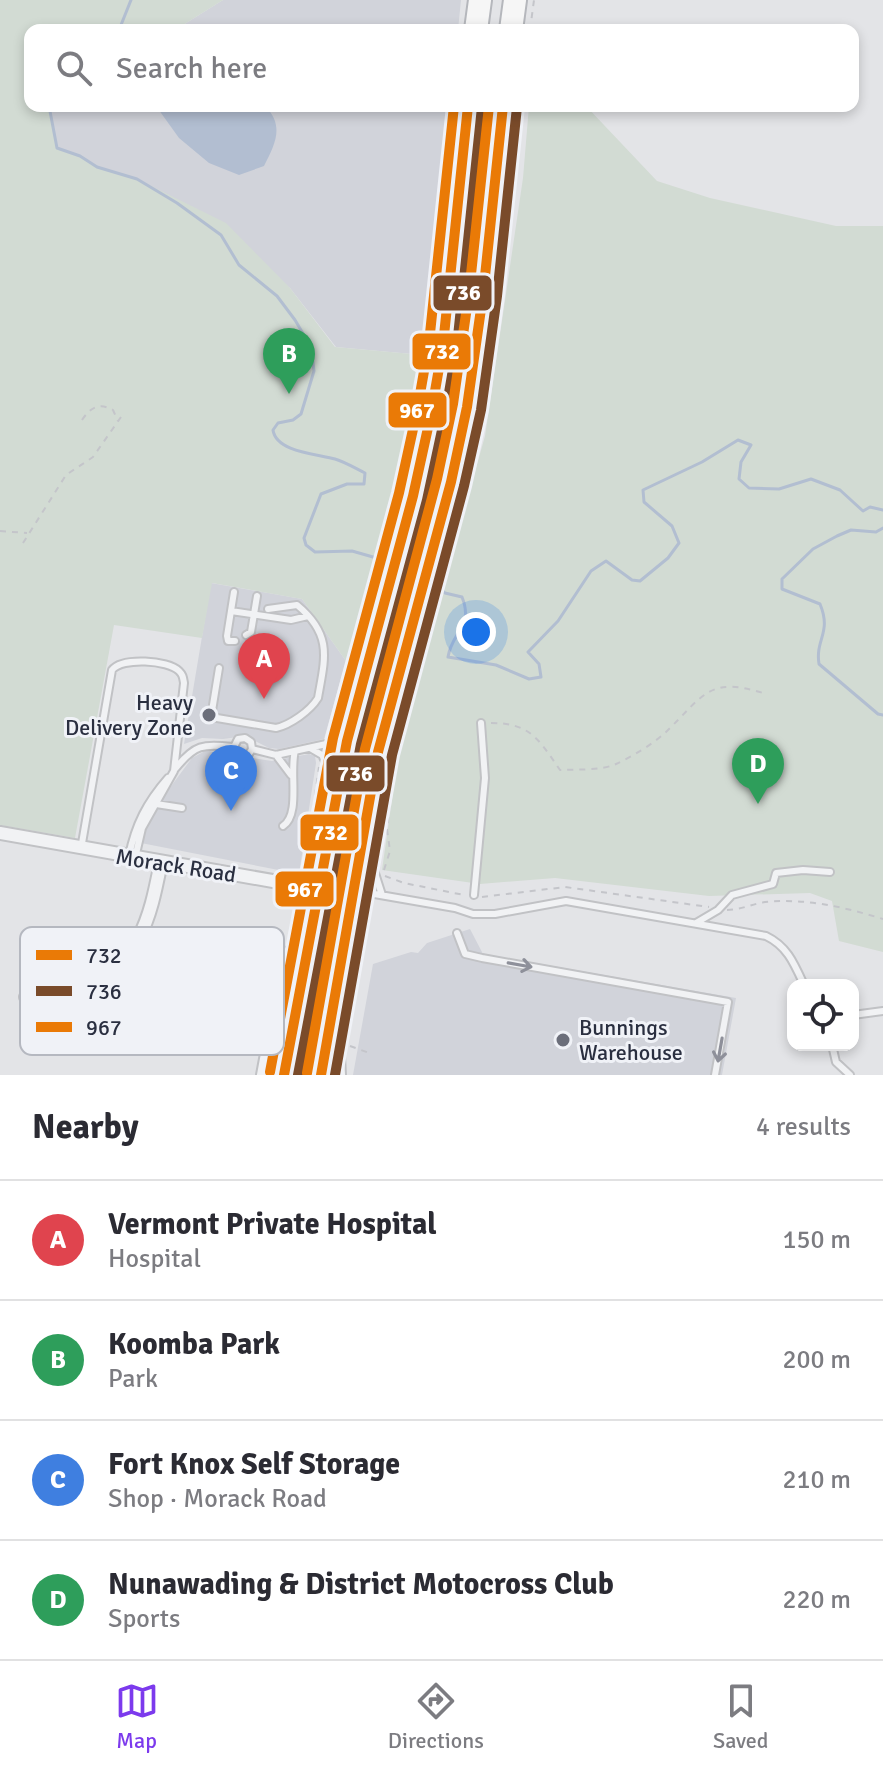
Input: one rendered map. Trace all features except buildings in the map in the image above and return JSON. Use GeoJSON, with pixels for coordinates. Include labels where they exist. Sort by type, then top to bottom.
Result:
{"type":"FeatureCollection","features":[{"type":"Feature","properties":{"kind":"highway"},"geometry":{"type":"LineString","coordinates":[[477,24],[480,0]]}},
{"type":"Feature","properties":{"kind":"highway"},"geometry":{"type":"LineString","coordinates":[[512,24],[515,0]]}},
{"type":"Feature","properties":{"kind":"highway"},"geometry":{"type":"LineString","coordinates":[[284,1075],[317,887],[347,741],[423,456],[443,345],[467,112]]}},
{"type":"Feature","properties":{"kind":"highway"},"geometry":{"type":"LineString","coordinates":[[321,1075],[364,828],[390,705],[423,614],[442,548],[447,503],[473,373],[502,112]]}},
{"type":"Feature","properties":{"kind":"street","name":"Morack Road"},"geometry":{"type":"LineString","coordinates":[[0,833],[132,858],[353,891]]}},
{"type":"Feature","properties":{"kind":"street"},"geometry":{"type":"LineString","coordinates":[[146,927],[161,862]]}},
{"type":"Feature","properties":{"kind":"street"},"geometry":{"type":"LineString","coordinates":[[284,962],[285,957],[307,943]]}},
{"type":"Feature","properties":{"kind":"street"},"geometry":{"type":"LineString","coordinates":[[263,1075],[267,1055]]}},
{"type":"Feature","properties":{"kind":"lane"},"geometry":{"type":"LineString","coordinates":[[234,592],[227,636],[228,641],[235,641]]}},
{"type":"Feature","properties":{"kind":"lane"},"geometry":{"type":"LineString","coordinates":[[246,635],[251,632],[257,596]]}},
{"type":"Feature","properties":{"kind":"lane"},"geometry":{"type":"LineString","coordinates":[[220,671],[213,716],[283,727],[314,705],[318,698],[325,644],[301,608],[292,604],[268,609]]}},
{"type":"Feature","properties":{"kind":"lane"},"geometry":{"type":"LineString","coordinates":[[231,611],[291,620],[308,616]]}},
{"type":"Feature","properties":{"kind":"lane"},"geometry":{"type":"LineString","coordinates":[[81,849],[112,670],[124,661],[176,668],[182,674],[184,683],[174,771],[142,828],[132,858]]}},
{"type":"Feature","properties":{"kind":"lane"},"geometry":{"type":"LineString","coordinates":[[240,722],[234,747],[236,754],[243,757],[252,749]]}},
{"type":"Feature","properties":{"kind":"lane"},"geometry":{"type":"LineString","coordinates":[[474,895],[485,778],[481,723]]}},
{"type":"Feature","properties":{"kind":"lane"},"geometry":{"type":"LineString","coordinates":[[250,724],[248,740],[252,749]]}},
{"type":"Feature","properties":{"kind":"lane"},"geometry":{"type":"LineString","coordinates":[[238,739],[248,740]]}},
{"type":"Feature","properties":{"kind":"lane"},"geometry":{"type":"LineString","coordinates":[[252,749],[276,755],[347,741]]}},
{"type":"Feature","properties":{"kind":"lane"},"geometry":{"type":"LineString","coordinates":[[132,858],[135,828],[141,816],[192,750],[200,746],[234,747]]}},
{"type":"Feature","properties":{"kind":"lane"},"geometry":{"type":"LineString","coordinates":[[310,748],[322,755],[338,784]]}},
{"type":"Feature","properties":{"kind":"lane"},"geometry":{"type":"LineString","coordinates":[[283,826],[289,822],[293,800],[291,775],[295,751]]}},
{"type":"Feature","properties":{"kind":"lane"},"geometry":{"type":"LineString","coordinates":[[276,755],[291,775]]}},
{"type":"Feature","properties":{"kind":"lane"},"geometry":{"type":"LineString","coordinates":[[156,804],[182,808]]}},
{"type":"Feature","properties":{"kind":"lane"},"geometry":{"type":"LineString","coordinates":[[364,828],[370,833],[373,867],[382,895]]}},
{"type":"Feature","properties":{"kind":"lane"},"geometry":{"type":"LineString","coordinates":[[696,923],[718,910],[732,895],[773,884],[776,873],[803,870],[830,872]]}},
{"type":"Feature","properties":{"kind":"lane"},"geometry":{"type":"LineString","coordinates":[[353,891],[455,908],[473,914],[495,914],[566,901],[766,936],[781,943],[801,979]]}},
{"type":"Feature","properties":{"kind":"lane"},"geometry":{"type":"LineString","coordinates":[[457,933],[465,954],[728,1002],[715,1075]]}},
{"type":"Feature","properties":{"kind":"lane"},"geometry":{"type":"LineString","coordinates":[[342,1075],[340,1036],[347,989],[343,954]]}},
{"type":"Feature","properties":{"kind":"lane"},"geometry":{"type":"LineString","coordinates":[[859,1014],[883,1011]]}},
{"type":"Feature","properties":{"kind":"lane"},"geometry":{"type":"LineString","coordinates":[[833,1051],[836,1062],[850,1075]]}},
{"type":"Feature","properties":{"kind":"path"},"geometry":{"type":"LineString","coordinates":[[531,24],[534,0]]}},
{"type":"Feature","properties":{"kind":"path"},"geometry":{"type":"LineString","coordinates":[[82,420],[90,409],[99,406],[113,410],[118,422]]}},
{"type":"Feature","properties":{"kind":"path"},"geometry":{"type":"LineString","coordinates":[[23,543],[66,475],[93,457],[121,417]]}},
{"type":"Feature","properties":{"kind":"path"},"geometry":{"type":"LineString","coordinates":[[0,531],[29,533]]}},
{"type":"Feature","properties":{"kind":"path"},"geometry":{"type":"LineString","coordinates":[[401,729],[423,614],[442,548]]}},
{"type":"Feature","properties":{"kind":"path"},"geometry":{"type":"LineString","coordinates":[[481,723],[512,723],[537,736],[560,770],[613,766],[665,733],[701,695],[721,686],[763,693]]}},
{"type":"Feature","properties":{"kind":"path"},"geometry":{"type":"LineString","coordinates":[[397,743],[387,829],[390,851],[386,868],[381,874],[404,883],[495,896],[527,890],[584,888],[706,905],[718,910],[735,910],[774,902],[815,903],[837,905],[883,919]]}},
{"type":"Feature","properties":{"kind":"path"},"geometry":{"type":"LineString","coordinates":[[349,1046],[372,1054]]}},
{"type":"Feature","properties":{"kind":"shaded area"},"geometry":{"type":"Polygon","coordinates":[[[0,0],[223,0],[185,24],[24,24],[24,112],[50,112],[57,148],[80,156],[97,167],[137,179],[226,223],[290,288],[335,347],[423,355],[418,418],[402,482],[346,661],[302,599],[212,583],[202,638],[114,625],[75,838],[0,825],[0,0]]]}},
{"type":"Feature","properties":{"kind":"shaded area"},"geometry":{"type":"Polygon","coordinates":[[[223,0],[461,0],[459,24],[185,24],[223,0]]]}},
{"type":"Feature","properties":{"kind":"shaded area"},"geometry":{"type":"Polygon","coordinates":[[[50,112],[449,112],[423,355],[336,347],[290,288],[137,179],[97,167],[80,156],[57,148],[50,112]]]}},
{"type":"Feature","properties":{"kind":"shaded area"},"geometry":{"type":"Polygon","coordinates":[[[528,112],[592,112],[657,181],[710,198],[836,226],[883,226],[883,952],[839,941],[832,901],[810,893],[709,896],[555,878],[480,884],[382,870],[401,736],[485,436],[523,178],[528,112]]]}},
{"type":"Feature","properties":{"kind":"shaded area"},"geometry":{"type":"Polygon","coordinates":[[[211,583],[302,599],[346,661],[324,739],[279,749],[269,748],[245,736],[202,738],[184,744],[211,583]]]}},
{"type":"Feature","properties":{"kind":"shaded area"},"geometry":{"type":"Polygon","coordinates":[[[207,750],[240,761],[315,756],[299,874],[141,843],[145,827],[163,797],[192,758],[207,750]]]}},
{"type":"Feature","properties":{"kind":"shaded area"},"geometry":{"type":"Polygon","coordinates":[[[470,929],[483,954],[736,998],[722,1075],[353,1075],[373,964],[411,952],[418,953],[427,943],[470,929]]]}},
{"type":"Feature","properties":{"kind":"water"},"geometry":{"type":"Polygon","coordinates":[[[160,112],[270,112],[276,128],[274,143],[264,166],[239,175],[209,163],[179,138],[160,112]]]}},
{"type":"Feature","properties":{"kind":"waterway"},"geometry":{"type":"LineString","coordinates":[[121,24],[131,0]]}},
{"type":"Feature","properties":{"kind":"waterway"},"geometry":{"type":"LineString","coordinates":[[50,112],[57,148],[80,156],[97,167],[137,179],[177,203],[221,235],[239,265],[277,296],[311,347],[314,371],[301,414],[293,420],[278,423],[273,430],[276,437],[289,448],[339,460],[365,473],[364,484],[347,484],[321,494],[304,538],[306,545],[315,552],[352,551],[387,561]]}},
{"type":"Feature","properties":{"kind":"waterway"},"geometry":{"type":"LineString","coordinates":[[433,581],[445,593],[462,597],[465,607],[464,622],[448,657],[496,665],[529,679],[541,677],[539,664],[528,652],[558,621],[591,571],[606,561],[632,580],[640,581],[668,558],[679,543],[672,526],[644,502],[643,490],[702,462],[738,440],[751,445],[741,462],[739,479],[749,488],[779,489],[811,479],[840,490],[863,511],[870,507],[883,510]]}},
{"type":"Feature","properties":{"kind":"waterway"},"geometry":{"type":"LineString","coordinates":[[883,528],[876,532],[851,530],[837,536],[813,549],[782,579],[782,589],[820,604],[824,629],[819,664],[883,715]]}},
{"type":"Feature","properties":{"kind":"waterway"},"geometry":{"type":"LineString","coordinates":[[402,565],[418,569]]}},
{"type":"Feature","properties":{"kind":"transit line","name":"967"},"geometry":{"type":"LineString","coordinates":[[284,998],[333,738],[399,493],[417,411],[429,343],[453,112]]}},
{"type":"Feature","properties":{"kind":"transit line","name":"732"},"geometry":{"type":"LineString","coordinates":[[284,1075],[347,741],[413,496],[431,414],[443,345],[467,112]]}},
{"type":"Feature","properties":{"kind":"transit line","name":"736"},"geometry":{"type":"LineString","coordinates":[[298,1075],[361,744],[427,500],[445,416],[457,346],[481,112]]}},
{"type":"Feature","properties":{"kind":"transit line","name":"967"},"geometry":{"type":"LineString","coordinates":[[307,1073],[365,749],[437,479],[453,404],[469,293],[488,112]]}},
{"type":"Feature","properties":{"kind":"transit line","name":"732"},"geometry":{"type":"LineString","coordinates":[[321,1075],[378,752],[451,482],[467,407],[483,295],[502,112]]}},
{"type":"Feature","properties":{"kind":"transit line","name":"736"},"geometry":{"type":"LineString","coordinates":[[335,1075],[392,755],[464,486],[481,410],[497,296],[516,112]]}},
{"type":"Feature","properties":{"kind":"transit line","name":"967"},"geometry":{"type":"LineString","coordinates":[[270,1072],[273,1055]]}},
{"type":"Feature","properties":{"kind":"place","name":"Koomba Park"},"geometry":{"type":"Point","coordinates":[289,394]}},
{"type":"Feature","properties":{"kind":"place","name":"Vermont Private Hospital"},"geometry":{"type":"Point","coordinates":[264,699]}},
{"type":"Feature","properties":{"kind":"place","name":"Heavy Delivery Zone"},"geometry":{"type":"Point","coordinates":[209,715]}},
{"type":"Feature","properties":{"kind":"place","name":"Nunawading & District Motocross Club"},"geometry":{"type":"Point","coordinates":[758,804]}},
{"type":"Feature","properties":{"kind":"place","name":"Fort Knox Self Storage"},"geometry":{"type":"Point","coordinates":[231,811]}},
{"type":"Feature","properties":{"kind":"place","name":"Bunnings Warehouse"},"geometry":{"type":"Point","coordinates":[563,1040]}}]}
